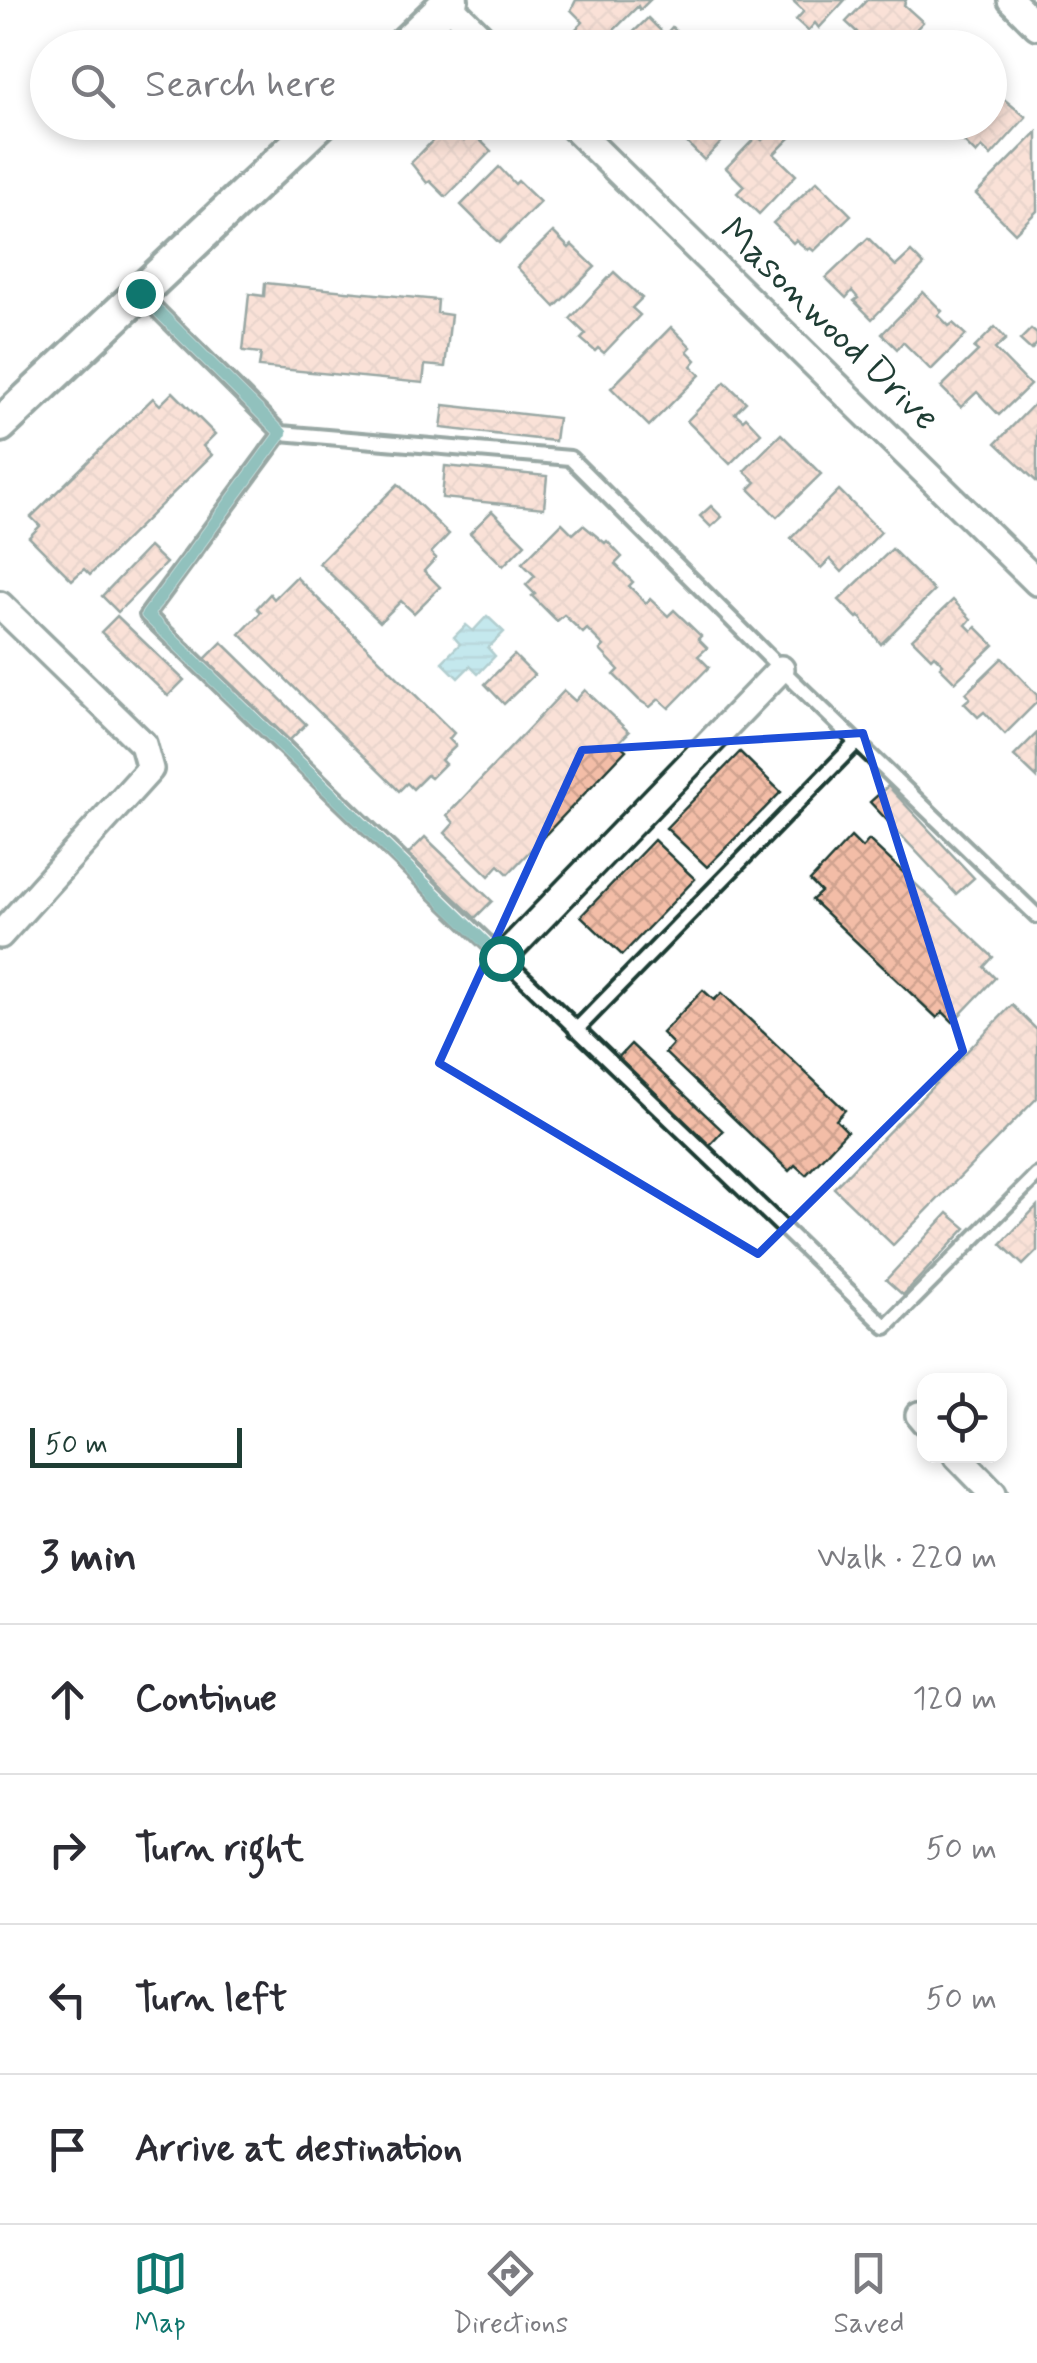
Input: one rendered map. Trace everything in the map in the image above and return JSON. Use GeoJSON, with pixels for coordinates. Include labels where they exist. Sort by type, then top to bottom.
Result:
{"type":"FeatureCollection","features":[{"type":"Feature","properties":{"kind":"street"},"geometry":{"type":"LineString","coordinates":[[1010,0],[1037,26]]}},
{"type":"Feature","properties":{"kind":"street"},"geometry":{"type":"LineString","coordinates":[[420,30],[450,2],[476,30]]}},
{"type":"Feature","properties":{"kind":"street"},"geometry":{"type":"LineString","coordinates":[[0,425],[303,140]]}},
{"type":"Feature","properties":{"kind":"street","name":"Masonwood Drive"},"geometry":{"type":"LineString","coordinates":[[586,140],[1037,582]]}},
{"type":"Feature","properties":{"kind":"street"},"geometry":{"type":"LineString","coordinates":[[0,605],[143,744],[150,769],[0,935]]}},
{"type":"Feature","properties":{"kind":"street"},"geometry":{"type":"LineString","coordinates":[[501,958],[781,669]]}},
{"type":"Feature","properties":{"kind":"street"},"geometry":{"type":"LineString","coordinates":[[964,1463],[993,1493]]}},
{"type":"Feature","properties":{"kind":"lane"},"geometry":{"type":"LineString","coordinates":[[140,293],[281,433],[570,458],[1037,916]]}},
{"type":"Feature","properties":{"kind":"lane"},"geometry":{"type":"LineString","coordinates":[[281,433],[147,615],[886,1326],[1037,1175]]}},
{"type":"Feature","properties":{"kind":"lane"},"geometry":{"type":"LineString","coordinates":[[576,1030],[857,742]]}},
{"type":"Feature","properties":{"kind":"highlighted area"},"geometry":{"type":"Polygon","coordinates":[[[863,733],[963,1051],[758,1254],[439,1063],[582,750],[863,733]]]}},
{"type":"Feature","properties":{"kind":"water"},"geometry":{"type":"Polygon","coordinates":[[[487,616],[504,632],[488,648],[495,656],[478,674],[470,666],[458,678],[442,662],[460,644],[454,637],[466,625],[473,631],[487,616]]]}},
{"type":"Feature","properties":{"kind":"building"},"geometry":{"type":"Polygon","coordinates":[[[576,0],[650,0],[640,10],[638,6],[614,30],[575,30],[583,22],[571,10],[576,0]]]}},
{"type":"Feature","properties":{"kind":"building"},"geometry":{"type":"Polygon","coordinates":[[[792,0],[845,0],[819,28],[815,23],[807,30],[796,20],[804,11],[792,0]]]}},
{"type":"Feature","properties":{"kind":"building"},"geometry":{"type":"Polygon","coordinates":[[[867,0],[906,0],[904,5],[923,22],[915,30],[855,30],[846,22],[867,0]]]}},
{"type":"Feature","properties":{"kind":"building"},"geometry":{"type":"Polygon","coordinates":[[[648,18],[660,30],[636,30],[648,18]]]}},
{"type":"Feature","properties":{"kind":"building"},"geometry":{"type":"Polygon","coordinates":[[[1007,102],[1026,117],[1007,138],[1007,102]]]}},
{"type":"Feature","properties":{"kind":"building"},"geometry":{"type":"Polygon","coordinates":[[[1037,132],[1037,211],[1015,233],[976,194],[1037,132]]]}},
{"type":"Feature","properties":{"kind":"building"},"geometry":{"type":"Polygon","coordinates":[[[433,140],[480,140],[491,151],[446,197],[430,181],[427,183],[411,163],[433,140]]]}},
{"type":"Feature","properties":{"kind":"building"},"geometry":{"type":"Polygon","coordinates":[[[684,140],[723,140],[704,160],[684,140]]]}},
{"type":"Feature","properties":{"kind":"building"},"geometry":{"type":"Polygon","coordinates":[[[753,140],[788,140],[774,154],[796,175],[759,214],[737,193],[744,186],[726,168],[753,140]]]}},
{"type":"Feature","properties":{"kind":"building"},"geometry":{"type":"Polygon","coordinates":[[[1005,140],[991,156],[982,147],[976,154],[964,142],[1005,140]]]}},
{"type":"Feature","properties":{"kind":"building"},"geometry":{"type":"Polygon","coordinates":[[[499,167],[540,202],[499,243],[461,205],[499,167]]]}},
{"type":"Feature","properties":{"kind":"building"},"geometry":{"type":"Polygon","coordinates":[[[817,181],[851,215],[814,251],[796,240],[793,243],[773,223],[817,181]]]}},
{"type":"Feature","properties":{"kind":"building"},"geometry":{"type":"Polygon","coordinates":[[[553,232],[595,267],[555,307],[517,267],[553,232]]]}},
{"type":"Feature","properties":{"kind":"building"},"geometry":{"type":"Polygon","coordinates":[[[868,238],[896,266],[911,252],[924,265],[872,319],[854,301],[858,298],[852,291],[846,298],[826,278],[868,238]]]}},
{"type":"Feature","properties":{"kind":"building"},"geometry":{"type":"Polygon","coordinates":[[[614,272],[642,298],[632,308],[640,315],[604,353],[581,339],[586,334],[570,319],[614,272]]]}},
{"type":"Feature","properties":{"kind":"building"},"geometry":{"type":"Polygon","coordinates":[[[265,283],[438,300],[437,313],[451,315],[445,367],[425,365],[423,383],[259,367],[261,353],[243,351],[249,294],[264,296],[265,283]]]}},
{"type":"Feature","properties":{"kind":"building"},"geometry":{"type":"Polygon","coordinates":[[[923,292],[942,311],[938,315],[949,326],[953,323],[966,335],[931,370],[903,342],[897,349],[882,334],[923,292]]]}},
{"type":"Feature","properties":{"kind":"building"},"geometry":{"type":"Polygon","coordinates":[[[671,327],[691,347],[687,351],[696,360],[691,366],[700,375],[649,426],[611,388],[671,327]]]}},
{"type":"Feature","properties":{"kind":"building"},"geometry":{"type":"Polygon","coordinates":[[[995,327],[1006,339],[995,349],[1030,385],[999,415],[977,392],[961,407],[941,387],[978,351],[974,348],[995,327]]]}},
{"type":"Feature","properties":{"kind":"building"},"geometry":{"type":"Polygon","coordinates":[[[1031,329],[1037,334],[1037,344],[1031,350],[1020,340],[1031,329]]]}},
{"type":"Feature","properties":{"kind":"building"},"geometry":{"type":"Polygon","coordinates":[[[725,382],[746,402],[735,413],[743,420],[746,417],[761,433],[730,464],[687,421],[725,382]]]}},
{"type":"Feature","properties":{"kind":"building"},"geometry":{"type":"Polygon","coordinates":[[[173,392],[215,434],[203,446],[212,455],[90,575],[84,569],[72,580],[29,537],[40,526],[31,517],[153,398],[160,405],[173,392]]]}},
{"type":"Feature","properties":{"kind":"building"},"geometry":{"type":"Polygon","coordinates":[[[1037,401],[1037,482],[996,443],[1037,401]]]}},
{"type":"Feature","properties":{"kind":"building"},"geometry":{"type":"Polygon","coordinates":[[[444,405],[558,418],[555,441],[441,428],[444,405]]]}},
{"type":"Feature","properties":{"kind":"building"},"geometry":{"type":"Polygon","coordinates":[[[781,434],[821,474],[777,517],[749,489],[756,482],[744,471],[781,434]]]}},
{"type":"Feature","properties":{"kind":"building"},"geometry":{"type":"Polygon","coordinates":[[[445,466],[547,476],[544,508],[442,498],[445,466]]]}},
{"type":"Feature","properties":{"kind":"building"},"geometry":{"type":"Polygon","coordinates":[[[398,484],[449,534],[431,553],[436,558],[424,571],[440,587],[414,613],[401,601],[380,622],[319,563],[398,484]]]}},
{"type":"Feature","properties":{"kind":"building"},"geometry":{"type":"Polygon","coordinates":[[[839,490],[881,532],[842,572],[830,559],[821,568],[791,538],[839,490]]]}},
{"type":"Feature","properties":{"kind":"building"},"geometry":{"type":"Polygon","coordinates":[[[711,506],[722,517],[711,527],[700,516],[711,506]]]}},
{"type":"Feature","properties":{"kind":"building"},"geometry":{"type":"Polygon","coordinates":[[[492,511],[525,544],[503,566],[470,533],[492,511]]]}},
{"type":"Feature","properties":{"kind":"building"},"geometry":{"type":"Polygon","coordinates":[[[562,523],[573,534],[583,525],[607,541],[622,557],[615,564],[633,582],[629,586],[646,603],[650,599],[668,616],[674,610],[701,636],[698,639],[707,648],[698,656],[709,667],[669,708],[659,699],[650,707],[639,700],[614,675],[619,670],[587,629],[583,633],[564,615],[557,621],[532,596],[535,594],[526,585],[535,576],[522,563],[562,523]]]}},
{"type":"Feature","properties":{"kind":"building"},"geometry":{"type":"Polygon","coordinates":[[[149,547],[166,563],[118,612],[102,596],[149,547]]]}},
{"type":"Feature","properties":{"kind":"building"},"geometry":{"type":"Polygon","coordinates":[[[892,549],[934,591],[881,644],[859,616],[839,600],[892,549]]]}},
{"type":"Feature","properties":{"kind":"building"},"geometry":{"type":"Polygon","coordinates":[[[296,577],[454,733],[449,739],[456,746],[441,760],[445,764],[413,789],[407,783],[399,791],[240,634],[261,612],[257,608],[270,594],[274,599],[296,577]]]}},
{"type":"Feature","properties":{"kind":"building"},"geometry":{"type":"Polygon","coordinates":[[[953,600],[971,619],[966,625],[972,631],[976,627],[994,645],[955,682],[934,655],[931,658],[912,639],[953,600]]]}},
{"type":"Feature","properties":{"kind":"building"},"geometry":{"type":"Polygon","coordinates":[[[117,616],[184,680],[168,696],[101,632],[117,616]]]}},
{"type":"Feature","properties":{"kind":"building"},"geometry":{"type":"Polygon","coordinates":[[[222,642],[306,724],[289,741],[205,659],[222,642]]]}},
{"type":"Feature","properties":{"kind":"building"},"geometry":{"type":"Polygon","coordinates":[[[514,655],[534,675],[504,704],[485,684],[514,655]]]}},
{"type":"Feature","properties":{"kind":"building"},"geometry":{"type":"Polygon","coordinates":[[[1002,658],[1037,695],[1037,702],[1005,734],[984,712],[978,717],[964,703],[970,698],[966,693],[1002,658]]]}},
{"type":"Feature","properties":{"kind":"building"},"geometry":{"type":"Polygon","coordinates":[[[585,690],[629,732],[618,743],[626,750],[508,874],[499,865],[489,876],[445,833],[454,823],[447,815],[564,691],[575,701],[585,690]]]}},
{"type":"Feature","properties":{"kind":"building"},"geometry":{"type":"Polygon","coordinates":[[[1037,733],[1037,778],[1014,756],[1037,733]]]}},
{"type":"Feature","properties":{"kind":"building"},"geometry":{"type":"Polygon","coordinates":[[[740,752],[781,792],[707,867],[666,828],[740,752]]]}},
{"type":"Feature","properties":{"kind":"building"},"geometry":{"type":"Polygon","coordinates":[[[888,786],[974,878],[956,894],[870,802],[888,786]]]}},
{"type":"Feature","properties":{"kind":"building"},"geometry":{"type":"Polygon","coordinates":[[[425,837],[492,901],[475,918],[408,854],[425,837]]]}},
{"type":"Feature","properties":{"kind":"building"},"geometry":{"type":"Polygon","coordinates":[[[851,837],[862,848],[869,840],[993,957],[984,967],[995,978],[953,1022],[943,1012],[937,1018],[812,900],[821,892],[810,881],[851,837]]]}},
{"type":"Feature","properties":{"kind":"building"},"geometry":{"type":"Polygon","coordinates":[[[654,840],[695,879],[622,955],[581,916],[654,840]]]}},
{"type":"Feature","properties":{"kind":"building"},"geometry":{"type":"Polygon","coordinates":[[[703,990],[714,1000],[722,993],[845,1110],[836,1120],[847,1131],[806,1175],[795,1165],[789,1171],[665,1053],[673,1044],[662,1033],[703,990]]]}},
{"type":"Feature","properties":{"kind":"building"},"geometry":{"type":"Polygon","coordinates":[[[1012,1005],[1037,1030],[1037,1098],[893,1245],[834,1188],[1012,1005]]]}},
{"type":"Feature","properties":{"kind":"building"},"geometry":{"type":"Polygon","coordinates":[[[631,1044],[723,1131],[707,1148],[615,1061],[631,1044]]]}},
{"type":"Feature","properties":{"kind":"building"},"geometry":{"type":"Polygon","coordinates":[[[1037,1206],[1037,1251],[1023,1265],[1001,1244],[1037,1206]]]}},
{"type":"Feature","properties":{"kind":"building"},"geometry":{"type":"Polygon","coordinates":[[[948,1213],[966,1228],[903,1295],[886,1280],[948,1213]]]}},
{"type":"Feature","properties":{"kind":"route"},"geometry":{"type":"LineString","coordinates":[[140,293],[281,433],[147,615],[501,958]]}}]}
